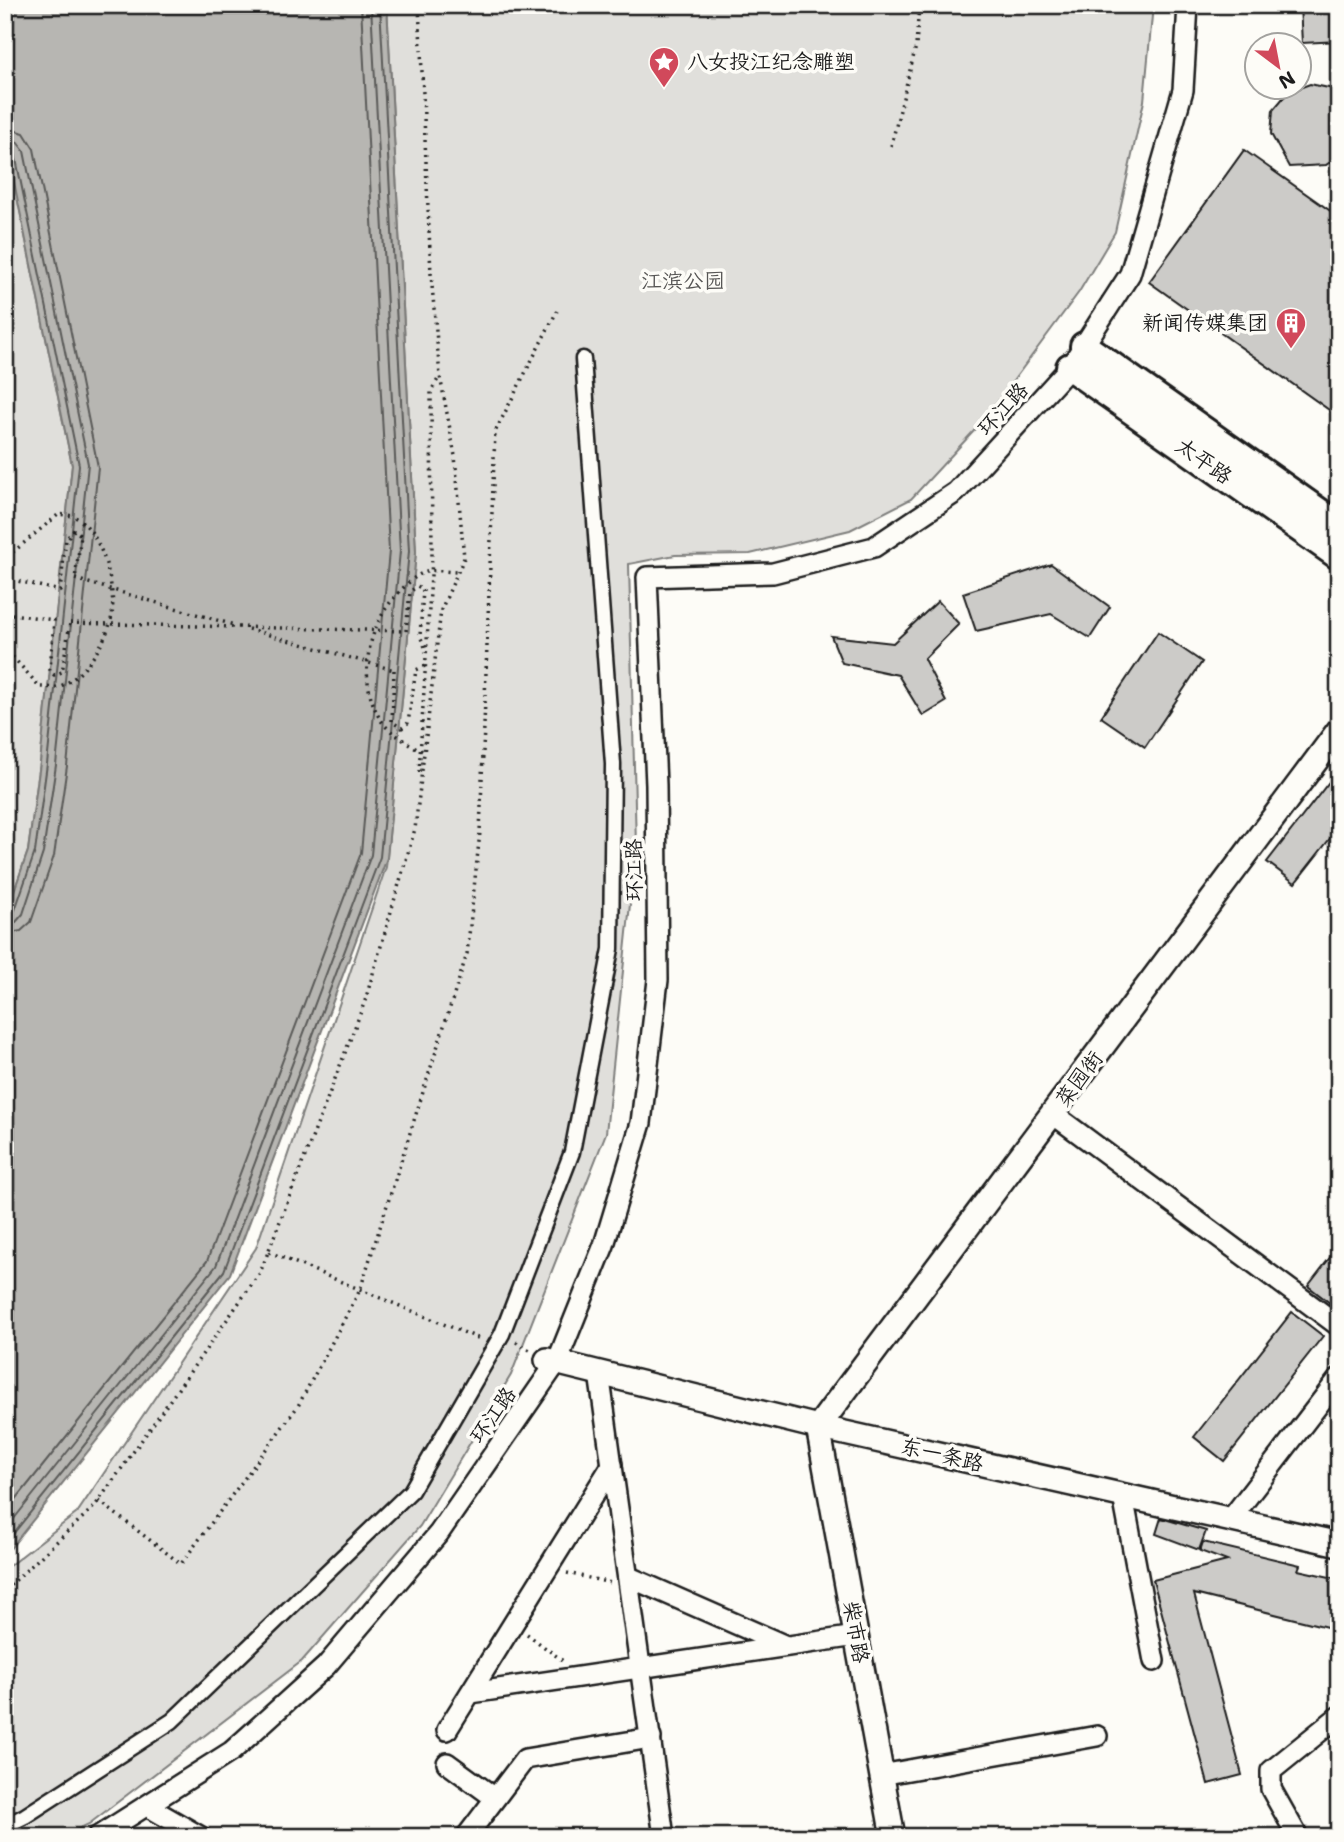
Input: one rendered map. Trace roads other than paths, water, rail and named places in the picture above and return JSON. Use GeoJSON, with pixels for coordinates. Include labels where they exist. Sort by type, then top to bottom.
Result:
{"type":"FeatureCollection","features":[{"type":"Feature","properties":{"kind":"main road","name":"太平路"},"geometry":{"type":"LineString","coordinates":[[1077,357],[1339,526]]}},
{"type":"Feature","properties":{"kind":"main road","name":"太平路"},"geometry":{"type":"LineString","coordinates":[[1077,357],[1339,556]]}},
{"type":"Feature","properties":{"kind":"street","name":"环江路"},"geometry":{"type":"LineString","coordinates":[[97,1837],[232,1751],[326,1666],[439,1533],[552,1361],[604,1245],[641,1123],[658,980],[656,785],[647,577],[773,573],[874,547],[956,492],[1077,357],[1130,274],[1183,90],[1188,5]]}},
{"type":"Feature","properties":{"kind":"street"},"geometry":{"type":"LineString","coordinates":[[5,1826],[25,1816],[172,1721],[411,1491],[498,1340],[572,1152],[611,949],[614,764],[583,359]]}},
{"type":"Feature","properties":{"kind":"street","name":"菜园街"},"geometry":{"type":"LineString","coordinates":[[818,1427],[1339,730]]}},
{"type":"Feature","properties":{"kind":"street"},"geometry":{"type":"LineString","coordinates":[[1053,1114],[1339,1326]]}},
{"type":"Feature","properties":{"kind":"street","name":"东一条路"},"geometry":{"type":"LineString","coordinates":[[552,1361],[818,1427],[1339,1544]]}},
{"type":"Feature","properties":{"kind":"street"},"geometry":{"type":"LineString","coordinates":[[599,1373],[664,1837]]}},
{"type":"Feature","properties":{"kind":"street"},"geometry":{"type":"LineString","coordinates":[[1230,1520],[1339,1378]]}},
{"type":"Feature","properties":{"kind":"street","name":"柴市路"},"geometry":{"type":"LineString","coordinates":[[818,1427],[893,1837]]}},
{"type":"Feature","properties":{"kind":"street"},"geometry":{"type":"LineString","coordinates":[[447,1730],[612,1465]]}},
{"type":"Feature","properties":{"kind":"street"},"geometry":{"type":"LineString","coordinates":[[1123,1496],[1154,1661]]}},
{"type":"Feature","properties":{"kind":"street"},"geometry":{"type":"LineString","coordinates":[[629,1582],[786,1646]]}},
{"type":"Feature","properties":{"kind":"street"},"geometry":{"type":"LineString","coordinates":[[471,1693],[856,1636]]}},
{"type":"Feature","properties":{"kind":"street"},"geometry":{"type":"LineString","coordinates":[[1298,1837],[1271,1789],[1271,1771],[1339,1716]]}},
{"type":"Feature","properties":{"kind":"street"},"geometry":{"type":"LineString","coordinates":[[881,1775],[1097,1737]]}},
{"type":"Feature","properties":{"kind":"street"},"geometry":{"type":"LineString","coordinates":[[466,1837],[525,1759],[651,1738]]}},
{"type":"Feature","properties":{"kind":"street"},"geometry":{"type":"LineString","coordinates":[[447,1763],[495,1798]]}},
{"type":"Feature","properties":{"kind":"street"},"geometry":{"type":"LineString","coordinates":[[147,1806],[201,1837]]}},
{"type":"Feature","properties":{"kind":"water"},"geometry":{"type":"Polygon","coordinates":[[[5,5],[387,5],[416,552],[387,858],[230,1274],[5,1555],[5,917],[28,851],[72,465],[5,138],[5,5]]]}},
{"type":"Feature","properties":{"kind":"place","name":"八女投江纪念雕塑"},"geometry":{"type":"Point","coordinates":[664,89]}},
{"type":"Feature","properties":{"kind":"place","name":"新闻传媒集团"},"geometry":{"type":"Point","coordinates":[1291,350]}},
{"type":"Feature","properties":{"kind":"park label","name":"江滨公园"},"geometry":{"type":"Point","coordinates":[683,281]}}]}
